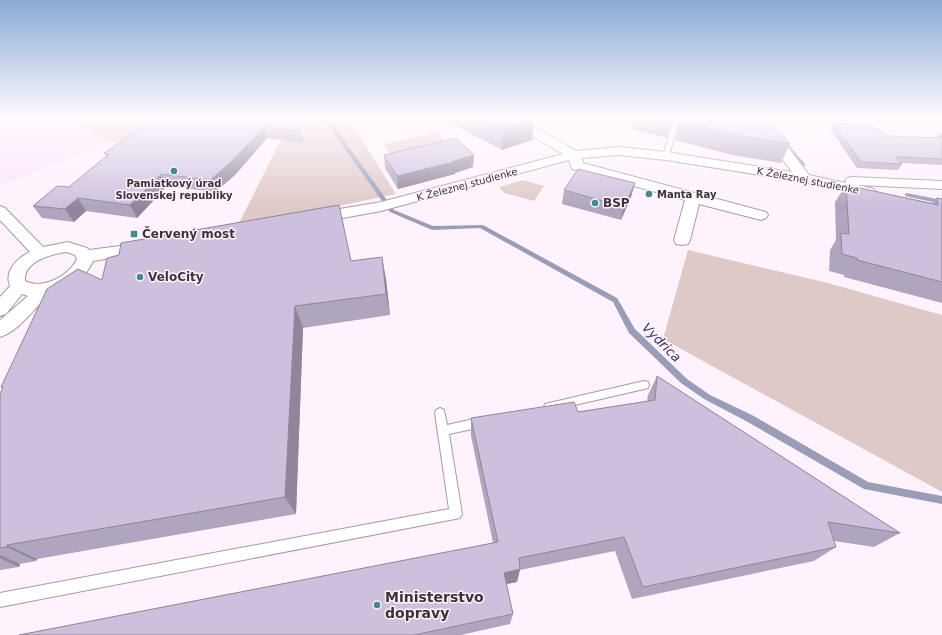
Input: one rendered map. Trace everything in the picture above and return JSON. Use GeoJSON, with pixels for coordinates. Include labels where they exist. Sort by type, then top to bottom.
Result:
{"type":"FeatureCollection","features":[{"type":"Feature","properties":{"kind":"street"},"geometry":{"type":"LineString","coordinates":[[561,148],[574,155],[576,166],[761,215]]}},
{"type":"Feature","properties":{"kind":"street"},"geometry":{"type":"LineString","coordinates":[[780,148],[804,178],[942,185]]}},
{"type":"Feature","properties":{"kind":"street","name":"K Železnej studienke"},"geometry":{"type":"LineString","coordinates":[[302,221],[381,206],[574,155],[619,152],[666,156],[804,178],[890,197]]}},
{"type":"Feature","properties":{"kind":"street"},"geometry":{"type":"LineString","coordinates":[[682,240],[693,198]]}},
{"type":"Feature","properties":{"kind":"street"},"geometry":{"type":"LineString","coordinates":[[0,211],[40,253]]}},
{"type":"Feature","properties":{"kind":"street"},"geometry":{"type":"LineString","coordinates":[[86,256],[156,246]]}},
{"type":"Feature","properties":{"kind":"street"},"geometry":{"type":"LineString","coordinates":[[68,247],[76,248],[86,256],[85,262],[76,274],[58,285],[31,290],[19,286],[15,279],[16,274],[25,263],[40,253],[68,247]]}},
{"type":"Feature","properties":{"kind":"street"},"geometry":{"type":"LineString","coordinates":[[0,309],[19,286]]}},
{"type":"Feature","properties":{"kind":"street"},"geometry":{"type":"LineString","coordinates":[[0,330],[20,314],[47,288]]}},
{"type":"Feature","properties":{"kind":"lane"},"geometry":{"type":"LineString","coordinates":[[666,156],[668,148]]}},
{"type":"Feature","properties":{"kind":"lane"},"geometry":{"type":"LineString","coordinates":[[541,409],[644,385]]}},
{"type":"Feature","properties":{"kind":"lane"},"geometry":{"type":"LineString","coordinates":[[0,600],[456,514],[440,413]]}},
{"type":"Feature","properties":{"kind":"lane"},"geometry":{"type":"LineString","coordinates":[[442,431],[495,419]]}},
{"type":"Feature","properties":{"kind":"shaded area"},"geometry":{"type":"Polygon","coordinates":[[[0,148],[98,148],[5,184],[0,180],[0,148]]]}},
{"type":"Feature","properties":{"kind":"shaded area"},"geometry":{"type":"Polygon","coordinates":[[[277,148],[367,148],[396,194],[237,227],[277,148]]]}},
{"type":"Feature","properties":{"kind":"shaded area"},"geometry":{"type":"Polygon","coordinates":[[[386,148],[446,148],[393,159],[386,148]]]}},
{"type":"Feature","properties":{"kind":"shaded area"},"geometry":{"type":"Polygon","coordinates":[[[523,180],[544,186],[534,201],[504,193],[499,187],[523,180]]]}},
{"type":"Feature","properties":{"kind":"shaded area"},"geometry":{"type":"Polygon","coordinates":[[[688,250],[824,282],[942,315],[942,492],[663,339],[688,250]]]}},
{"type":"Feature","properties":{"kind":"building"},"geometry":{"type":"Polygon","coordinates":[[[112,148],[245,148],[230,163],[210,180],[161,174],[130,205],[78,198],[65,209],[33,206],[57,186],[69,187],[109,154],[104,153],[112,148]]]}},
{"type":"Feature","properties":{"kind":"building"},"geometry":{"type":"Polygon","coordinates":[[[415,148],[466,148],[474,155],[454,162],[397,176],[384,155],[415,148]]]}},
{"type":"Feature","properties":{"kind":"building"},"geometry":{"type":"Polygon","coordinates":[[[851,148],[942,148],[942,159],[896,157],[902,164],[861,162],[851,148]]]}},
{"type":"Feature","properties":{"kind":"building"},"geometry":{"type":"Polygon","coordinates":[[[578,169],[635,183],[624,207],[564,190],[578,169]]]}},
{"type":"Feature","properties":{"kind":"building"},"geometry":{"type":"Polygon","coordinates":[[[846,185],[938,205],[937,198],[942,199],[942,282],[857,260],[857,258],[842,254],[841,233],[849,234],[846,185]]]}},
{"type":"Feature","properties":{"kind":"building"},"geometry":{"type":"Polygon","coordinates":[[[339,205],[351,261],[382,257],[386,294],[295,306],[285,497],[7,545],[7,547],[0,548],[0,394],[3,387],[1,387],[47,289],[78,269],[102,280],[107,258],[119,255],[121,243],[339,205]]]}},
{"type":"Feature","properties":{"kind":"building"},"geometry":{"type":"Polygon","coordinates":[[[657,376],[900,533],[828,522],[836,547],[643,587],[624,537],[519,558],[520,569],[504,573],[513,614],[414,635],[19,635],[498,542],[471,418],[574,402],[578,412],[655,400],[657,376]]]}},
{"type":"Feature","properties":{"kind":"waterway","name":"Vydrica"},"geometry":{"type":"LineString","coordinates":[[347,148],[392,211],[432,228],[481,226],[615,300],[632,331],[684,381],[707,397],[749,418],[867,486],[942,500]]}},
{"type":"Feature","properties":{"kind":"waterway"},"geometry":{"type":"LineString","coordinates":[[788,148],[803,165]]}},
{"type":"Feature","properties":{"kind":"waterway"},"geometry":{"type":"LineString","coordinates":[[907,195],[942,202]]}},
{"type":"Feature","properties":{"kind":"place","name":"Pamiatkový úrad Slovenskej republiky"},"geometry":{"type":"Point","coordinates":[174,171]}},
{"type":"Feature","properties":{"kind":"place","name":"Manta Ray"},"geometry":{"type":"Point","coordinates":[649,194]}},
{"type":"Feature","properties":{"kind":"place","name":"BSP"},"geometry":{"type":"Point","coordinates":[595,203]}},
{"type":"Feature","properties":{"kind":"place","name":"Červený most"},"geometry":{"type":"Point","coordinates":[134,234]}},
{"type":"Feature","properties":{"kind":"place","name":"VeloCity"},"geometry":{"type":"Point","coordinates":[140,277]}},
{"type":"Feature","properties":{"kind":"place","name":"Ministerstvo dopravy"},"geometry":{"type":"Point","coordinates":[377,605]}}]}
